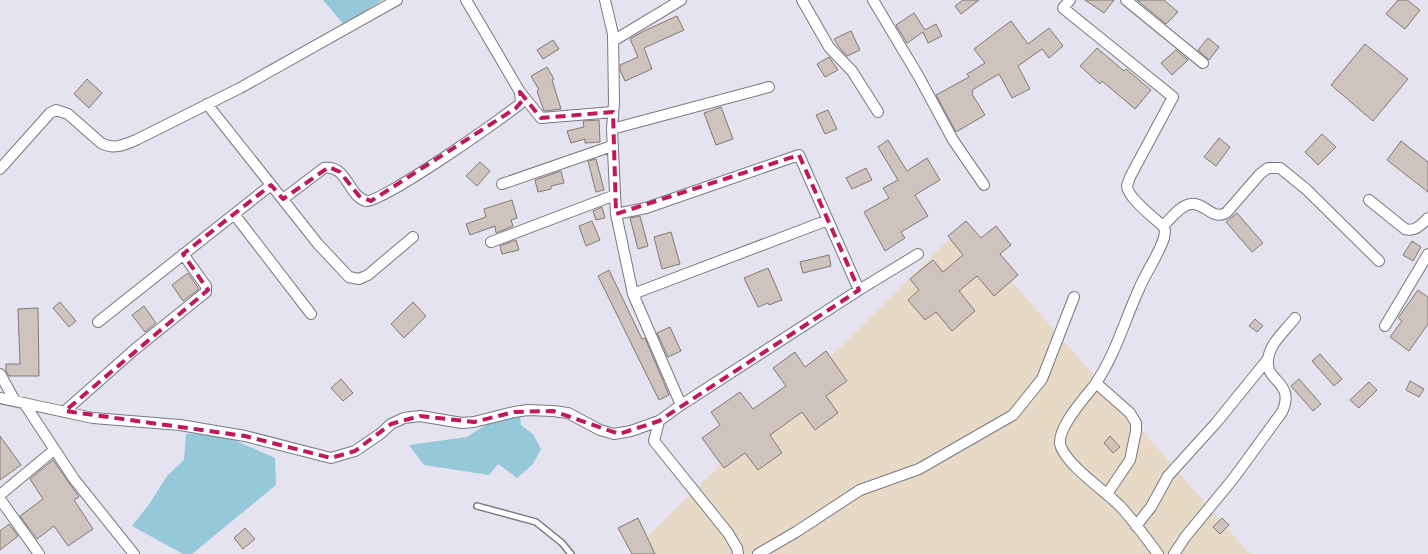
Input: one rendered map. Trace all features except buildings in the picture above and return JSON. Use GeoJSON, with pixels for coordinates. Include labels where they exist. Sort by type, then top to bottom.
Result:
{"type":"FeatureCollection","features":[{"type":"Feature","properties":{"kind":"street"},"geometry":{"type":"LineString","coordinates":[[0,169],[46,118],[56,110],[68,114],[101,143],[113,147],[120,146],[136,140],[240,88],[397,0]]}},
{"type":"Feature","properties":{"kind":"street"},"geometry":{"type":"LineString","coordinates":[[466,0],[520,92],[541,118],[613,112]]}},
{"type":"Feature","properties":{"kind":"street"},"geometry":{"type":"LineString","coordinates":[[605,0],[613,41],[612,146],[616,214],[633,294],[681,405]]}},
{"type":"Feature","properties":{"kind":"street"},"geometry":{"type":"LineString","coordinates":[[613,41],[681,0]]}},
{"type":"Feature","properties":{"kind":"street"},"geometry":{"type":"LineString","coordinates":[[802,0],[829,47],[852,71],[878,112]]}},
{"type":"Feature","properties":{"kind":"street"},"geometry":{"type":"LineString","coordinates":[[873,0],[919,77],[953,140],[984,185]]}},
{"type":"Feature","properties":{"kind":"street"},"geometry":{"type":"LineString","coordinates":[[1070,0],[1063,8],[1173,97],[1127,185],[1129,192],[1134,198],[1163,226],[1165,232],[1161,247],[1139,288],[1120,338],[1096,383],[1067,422],[1060,434],[1059,442],[1061,449],[1071,461],[1120,507],[1158,554]]}},
{"type":"Feature","properties":{"kind":"street"},"geometry":{"type":"LineString","coordinates":[[1126,0],[1203,63]]}},
{"type":"Feature","properties":{"kind":"street"},"geometry":{"type":"LineString","coordinates":[[612,129],[769,87]]}},
{"type":"Feature","properties":{"kind":"street"},"geometry":{"type":"LineString","coordinates":[[283,199],[324,168],[329,167],[340,172],[364,200],[371,201],[378,198],[457,149],[516,108],[521,103],[520,92]]}},
{"type":"Feature","properties":{"kind":"street"},"geometry":{"type":"LineString","coordinates":[[207,104],[318,244],[350,277],[359,279],[368,275],[413,237]]}},
{"type":"Feature","properties":{"kind":"street"},"geometry":{"type":"LineString","coordinates":[[502,184],[612,146]]}},
{"type":"Feature","properties":{"kind":"street"},"geometry":{"type":"LineString","coordinates":[[616,214],[646,208],[799,155],[859,290]]}},
{"type":"Feature","properties":{"kind":"street"},"geometry":{"type":"LineString","coordinates":[[1163,226],[1183,207],[1191,204],[1197,205],[1217,216],[1223,215],[1260,174],[1268,168],[1274,167],[1280,168],[1306,190],[1379,261]]}},
{"type":"Feature","properties":{"kind":"street"},"geometry":{"type":"LineString","coordinates":[[98,322],[271,185]]}},
{"type":"Feature","properties":{"kind":"street"},"geometry":{"type":"LineString","coordinates":[[491,242],[615,196]]}},
{"type":"Feature","properties":{"kind":"street"},"geometry":{"type":"LineString","coordinates":[[1369,200],[1405,229],[1416,228],[1428,218]]}},
{"type":"Feature","properties":{"kind":"street"},"geometry":{"type":"LineString","coordinates":[[234,214],[311,314]]}},
{"type":"Feature","properties":{"kind":"street"},"geometry":{"type":"LineString","coordinates":[[633,294],[828,220]]}},
{"type":"Feature","properties":{"kind":"street"},"geometry":{"type":"LineString","coordinates":[[65,411],[134,350],[206,292],[206,286],[183,254]]}},
{"type":"Feature","properties":{"kind":"street"},"geometry":{"type":"LineString","coordinates":[[0,398],[93,418],[180,425],[245,436],[331,458],[355,451],[391,424],[404,418],[420,416],[462,423],[528,410],[554,411],[568,413],[600,430],[614,434],[630,431],[659,421],[859,290],[918,254]]}},
{"type":"Feature","properties":{"kind":"street"},"geometry":{"type":"LineString","coordinates":[[1385,326],[1428,254]]}},
{"type":"Feature","properties":{"kind":"street"},"geometry":{"type":"LineString","coordinates":[[758,554],[796,532],[860,490],[919,470],[1013,415],[1042,379],[1074,297]]}},
{"type":"Feature","properties":{"kind":"street"},"geometry":{"type":"LineString","coordinates":[[1174,554],[1186,536],[1233,479],[1282,412],[1287,397],[1268,366],[1268,359],[1279,337],[1295,318]]}},
{"type":"Feature","properties":{"kind":"street"},"geometry":{"type":"LineString","coordinates":[[1136,526],[1151,507],[1168,476],[1268,359]]}},
{"type":"Feature","properties":{"kind":"street"},"geometry":{"type":"LineString","coordinates":[[0,374],[74,479],[134,554]]}},
{"type":"Feature","properties":{"kind":"street"},"geometry":{"type":"LineString","coordinates":[[1096,383],[1130,412],[1136,423],[1130,460],[1107,494]]}},
{"type":"Feature","properties":{"kind":"street"},"geometry":{"type":"LineString","coordinates":[[659,421],[654,441],[728,533],[737,548],[738,554]]}},
{"type":"Feature","properties":{"kind":"street"},"geometry":{"type":"LineString","coordinates":[[0,495],[54,450]]}},
{"type":"Feature","properties":{"kind":"street"},"geometry":{"type":"LineString","coordinates":[[0,499],[39,554]]}},
{"type":"Feature","properties":{"kind":"lane"},"geometry":{"type":"LineString","coordinates":[[476,506],[536,522],[562,543],[571,554]]}},
{"type":"Feature","properties":{"kind":"highlighted area"},"geometry":{"type":"Polygon","coordinates":[[[520,92],[541,118],[613,112],[616,214],[799,155],[859,290],[659,421],[619,434],[553,411],[514,412],[474,422],[420,416],[391,424],[355,451],[331,458],[245,436],[65,411],[208,290],[183,254],[271,185],[283,199],[329,167],[340,172],[359,196],[371,201],[516,108],[522,101],[520,92]]]}},
{"type":"Feature","properties":{"kind":"shaded area"},"geometry":{"type":"Polygon","coordinates":[[[963,226],[1250,554],[630,554],[963,226]]]}},
{"type":"Feature","properties":{"kind":"water"},"geometry":{"type":"Polygon","coordinates":[[[323,0],[382,0],[345,26],[323,0]]]}},
{"type":"Feature","properties":{"kind":"water"},"geometry":{"type":"Polygon","coordinates":[[[520,415],[521,425],[533,434],[541,449],[533,464],[517,478],[498,464],[489,475],[424,465],[409,445],[467,437],[492,421],[520,415]]]}},
{"type":"Feature","properties":{"kind":"water"},"geometry":{"type":"Polygon","coordinates":[[[203,433],[232,439],[275,458],[276,485],[192,554],[183,554],[132,526],[150,503],[167,476],[184,460],[186,434],[203,433]]]}}]}
